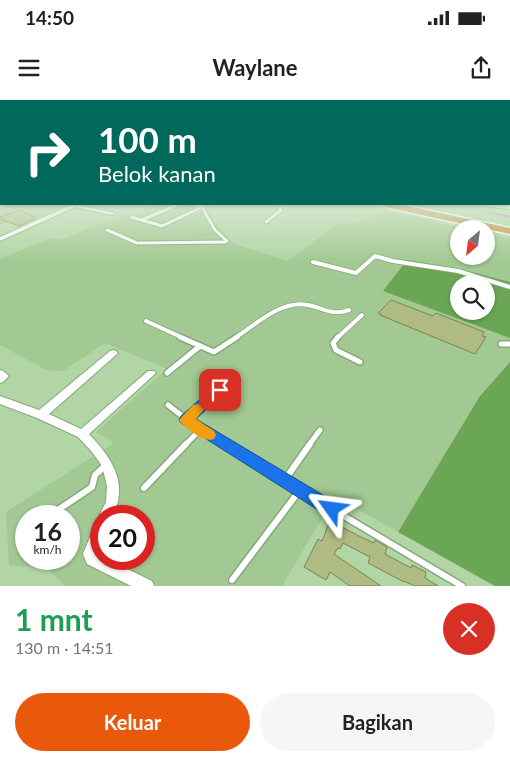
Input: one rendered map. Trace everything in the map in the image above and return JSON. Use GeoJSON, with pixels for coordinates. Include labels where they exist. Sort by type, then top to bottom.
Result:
{"type":"FeatureCollection","features":[{"type":"Feature","properties":{"kind":"highway"},"geometry":{"type":"LineString","coordinates":[[439,216],[510,231]]}},
{"type":"Feature","properties":{"kind":"highway"},"geometry":{"type":"LineString","coordinates":[[461,216],[510,226]]}},
{"type":"Feature","properties":{"kind":"street"},"geometry":{"type":"LineString","coordinates":[[0,239],[51,216]]}},
{"type":"Feature","properties":{"kind":"street"},"geometry":{"type":"LineString","coordinates":[[41,415],[113,354]]}},
{"type":"Feature","properties":{"kind":"street"},"geometry":{"type":"LineString","coordinates":[[0,372],[4,376],[0,380]]}},
{"type":"Feature","properties":{"kind":"street"},"geometry":{"type":"LineString","coordinates":[[82,434],[151,373]]}},
{"type":"Feature","properties":{"kind":"street"},"geometry":{"type":"LineString","coordinates":[[0,400],[41,415],[82,434],[96,449],[106,464],[113,486],[111,505]]}},
{"type":"Feature","properties":{"kind":"street"},"geometry":{"type":"LineString","coordinates":[[114,570],[147,586]]}},
{"type":"Feature","properties":{"kind":"lane"},"geometry":{"type":"LineString","coordinates":[[131,216],[162,226],[184,216]]}},
{"type":"Feature","properties":{"kind":"lane"},"geometry":{"type":"LineString","coordinates":[[142,220],[152,216]]}},
{"type":"Feature","properties":{"kind":"lane"},"geometry":{"type":"LineString","coordinates":[[107,230],[138,243],[226,242],[211,226],[206,216]]}},
{"type":"Feature","properties":{"kind":"lane"},"geometry":{"type":"LineString","coordinates":[[266,222],[274,216]]}},
{"type":"Feature","properties":{"kind":"lane"},"geometry":{"type":"LineString","coordinates":[[313,262],[356,273],[375,256],[393,261],[458,271],[510,287]]}},
{"type":"Feature","properties":{"kind":"lane"},"geometry":{"type":"LineString","coordinates":[[146,320],[211,352],[217,351],[282,307],[306,304],[336,314],[349,310]]}},
{"type":"Feature","properties":{"kind":"lane"},"geometry":{"type":"LineString","coordinates":[[360,362],[336,350],[333,343],[343,331],[362,315]]}},
{"type":"Feature","properties":{"kind":"lane"},"geometry":{"type":"LineString","coordinates":[[501,344],[510,344]]}},
{"type":"Feature","properties":{"kind":"lane"},"geometry":{"type":"LineString","coordinates":[[167,373],[200,346]]}},
{"type":"Feature","properties":{"kind":"lane"},"geometry":{"type":"LineString","coordinates":[[186,420],[220,390]]}},
{"type":"Feature","properties":{"kind":"lane"},"geometry":{"type":"LineString","coordinates":[[168,404],[200,430],[462,586]]}},
{"type":"Feature","properties":{"kind":"lane"},"geometry":{"type":"LineString","coordinates":[[144,488],[200,430]]}},
{"type":"Feature","properties":{"kind":"lane"},"geometry":{"type":"LineString","coordinates":[[284,481],[320,430]]}},
{"type":"Feature","properties":{"kind":"lane"},"geometry":{"type":"LineString","coordinates":[[65,505],[92,487],[96,473],[106,464]]}},
{"type":"Feature","properties":{"kind":"lane"},"geometry":{"type":"LineString","coordinates":[[232,580],[300,490]]}},
{"type":"Feature","properties":{"kind":"shaded area"},"geometry":{"type":"Polygon","coordinates":[[[0,216],[26,216],[0,225],[0,216]]]}},
{"type":"Feature","properties":{"kind":"shaded area"},"geometry":{"type":"Polygon","coordinates":[[[35,216],[54,216],[46,220],[35,216]]]}},
{"type":"Feature","properties":{"kind":"shaded area"},"geometry":{"type":"Polygon","coordinates":[[[122,216],[212,216],[216,225],[234,244],[288,261],[336,225],[366,221],[375,216],[408,216],[450,225],[450,265],[495,265],[495,236],[510,239],[510,282],[495,278],[495,275],[483,275],[460,269],[436,266],[384,291],[450,316],[450,320],[462,320],[510,338],[510,362],[478,397],[398,532],[335,496],[282,586],[65,586],[49,570],[80,570],[80,505],[17,505],[114,443],[96,432],[167,369],[105,343],[63,371],[46,370],[0,345],[0,259],[51,238],[60,240],[122,216]]]}},
{"type":"Feature","properties":{"kind":"shaded area"},"geometry":{"type":"Polygon","coordinates":[[[407,260],[483,275],[450,275],[450,316],[383,291],[407,260]]]}},
{"type":"Feature","properties":{"kind":"shaded area"},"geometry":{"type":"Polygon","coordinates":[[[495,278],[510,282],[510,338],[461,320],[495,320],[495,278]]]}},
{"type":"Feature","properties":{"kind":"shaded area"},"geometry":{"type":"Polygon","coordinates":[[[510,362],[510,586],[495,586],[398,532],[479,397],[510,362]]]}},
{"type":"Feature","properties":{"kind":"shaded area"},"geometry":{"type":"Polygon","coordinates":[[[15,506],[15,566],[9,565],[6,512],[15,506]]]}},
{"type":"Feature","properties":{"kind":"building"},"geometry":{"type":"Polygon","coordinates":[[[31,216],[36,218],[19,226],[0,219],[0,217],[31,216]]]}},
{"type":"Feature","properties":{"kind":"building"},"geometry":{"type":"Polygon","coordinates":[[[391,300],[433,316],[436,313],[484,332],[482,336],[486,337],[475,354],[378,313],[391,300]]]}},
{"type":"Feature","properties":{"kind":"building"},"geometry":{"type":"Polygon","coordinates":[[[330,521],[374,543],[375,540],[387,547],[385,554],[411,568],[412,565],[426,572],[425,578],[438,586],[415,586],[404,582],[368,563],[370,557],[343,543],[334,554],[381,586],[350,586],[330,572],[326,580],[304,567],[318,539],[322,541],[330,521]]]}},
{"type":"Feature","properties":{"kind":"waterway"},"geometry":{"type":"LineString","coordinates":[[504,216],[510,217]]}},
{"type":"Feature","properties":{"kind":"slow traffic"},"geometry":{"type":"LineString","coordinates":[[198,409],[186,420],[209,435]]}},
{"type":"Feature","properties":{"kind":"route"},"geometry":{"type":"LineString","coordinates":[[220,390],[186,420],[332,509]]}}]}
